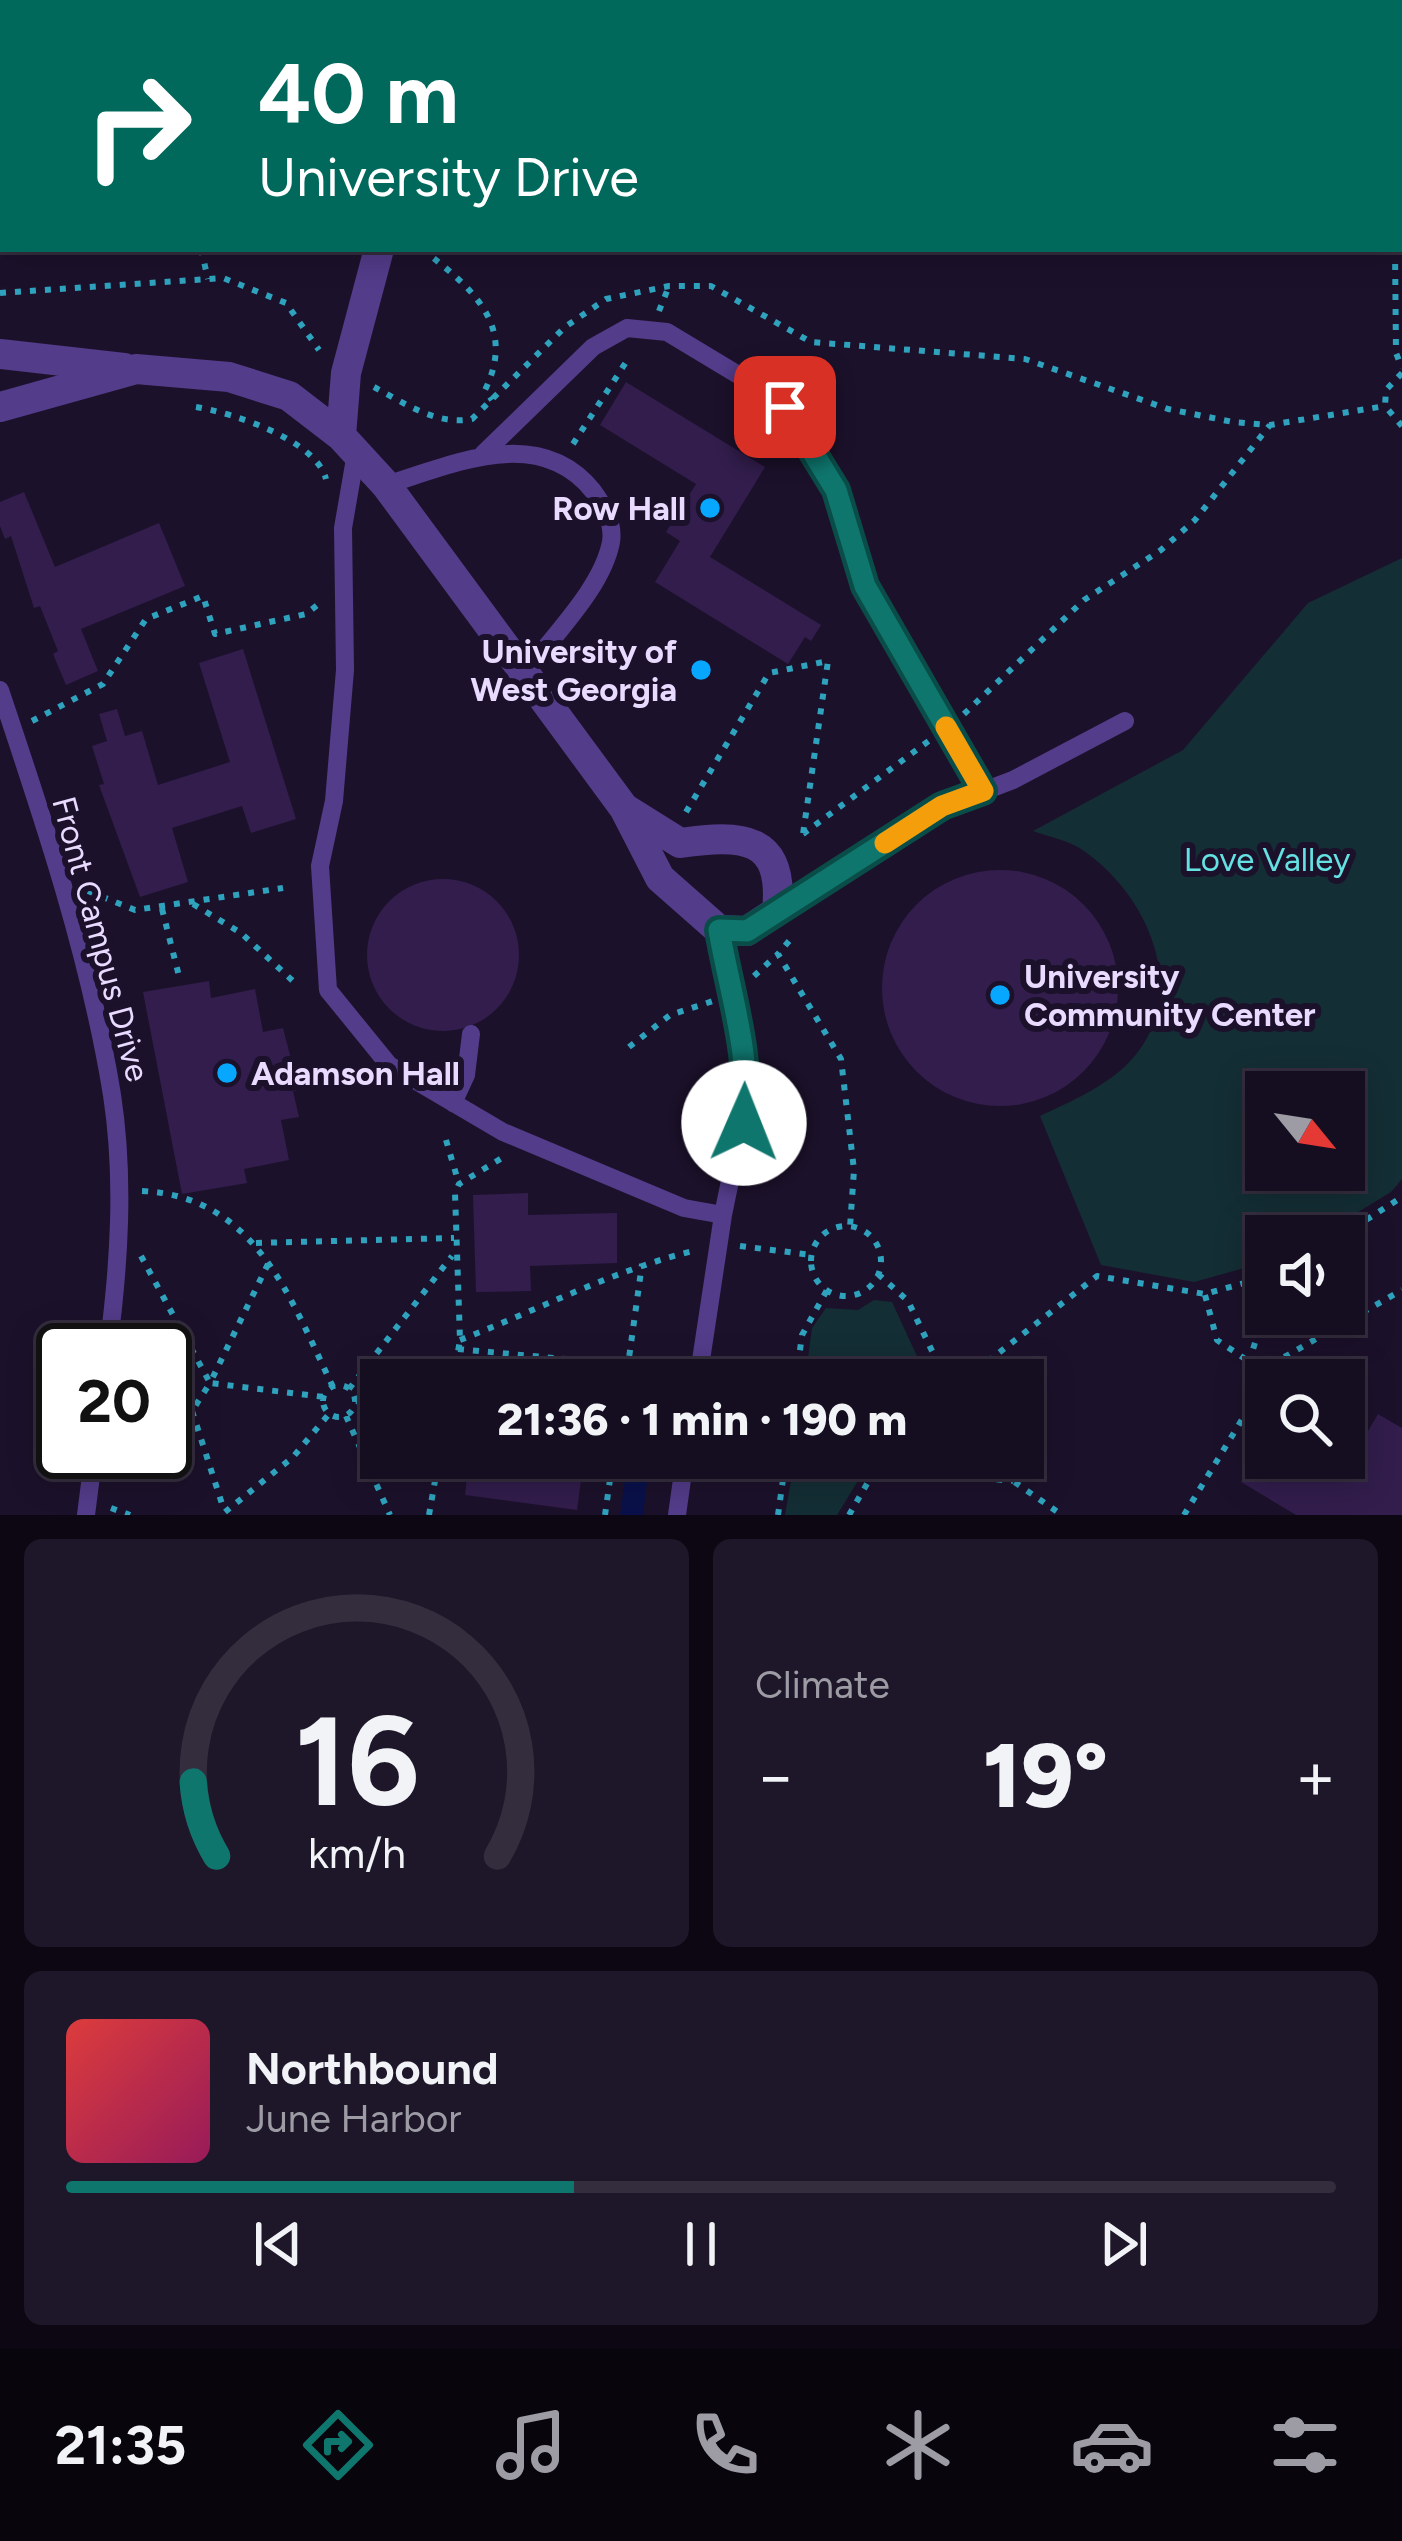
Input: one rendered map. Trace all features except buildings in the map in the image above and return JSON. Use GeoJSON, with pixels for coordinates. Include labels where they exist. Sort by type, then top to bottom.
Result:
{"type":"FeatureCollection","features":[{"type":"Feature","properties":{"kind":"street"},"geometry":{"type":"LineString","coordinates":[[349,445],[346,374],[379,252]]}},
{"type":"Feature","properties":{"kind":"street"},"geometry":{"type":"LineString","coordinates":[[0,354],[229,377],[289,396],[349,445],[386,485],[624,808],[660,878],[719,930],[747,931],[786,923],[775,864],[748,840],[723,836],[680,843],[624,808]]}},
{"type":"Feature","properties":{"kind":"street"},"geometry":{"type":"LineString","coordinates":[[0,407],[136,369]]}},
{"type":"Feature","properties":{"kind":"lane"},"geometry":{"type":"LineString","coordinates":[[483,454],[592,347],[627,328],[667,332],[745,379],[785,407],[836,490],[865,586],[983,791]]}},
{"type":"Feature","properties":{"kind":"lane"},"geometry":{"type":"LineString","coordinates":[[349,445],[343,528],[345,670],[334,802],[320,866],[328,990],[389,1065],[453,1102],[543,1151],[684,1208],[723,1215]]}},
{"type":"Feature","properties":{"kind":"lane"},"geometry":{"type":"LineString","coordinates":[[386,485],[483,454],[544,456],[580,474],[607,508],[612,538],[602,567],[525,674]]}},
{"type":"Feature","properties":{"kind":"lane","name":"Front Campus Drive"},"geometry":{"type":"LineString","coordinates":[[0,690],[59,880],[112,1097],[120,1257],[111,1323]]}},
{"type":"Feature","properties":{"kind":"lane"},"geometry":{"type":"LineString","coordinates":[[786,923],[942,806],[983,791],[1125,721]]}},
{"type":"Feature","properties":{"kind":"lane"},"geometry":{"type":"LineString","coordinates":[[701,1359],[748,1093],[742,1033],[730,996],[719,930]]}},
{"type":"Feature","properties":{"kind":"lane"},"geometry":{"type":"LineString","coordinates":[[453,1102],[466,1075],[472,1034]]}},
{"type":"Feature","properties":{"kind":"lane"},"geometry":{"type":"LineString","coordinates":[[86,1515],[91,1479]]}},
{"type":"Feature","properties":{"kind":"lane"},"geometry":{"type":"LineString","coordinates":[[677,1515],[683,1479]]}},
{"type":"Feature","properties":{"kind":"path"},"geometry":{"type":"LineString","coordinates":[[203,252],[208,279]]}},
{"type":"Feature","properties":{"kind":"path"},"geometry":{"type":"LineString","coordinates":[[426,252],[447,268],[493,322],[501,348],[485,390],[505,417]]}},
{"type":"Feature","properties":{"kind":"path"},"geometry":{"type":"LineString","coordinates":[[1395,252],[1396,353],[1402,371],[1385,398],[1389,415],[1402,426]]}},
{"type":"Feature","properties":{"kind":"path"},"geometry":{"type":"LineString","coordinates":[[657,314],[669,286]]}},
{"type":"Feature","properties":{"kind":"path"},"geometry":{"type":"LineString","coordinates":[[573,445],[642,338]]}},
{"type":"Feature","properties":{"kind":"path"},"geometry":{"type":"LineString","coordinates":[[182,406],[269,429],[325,471],[326,489]]}},
{"type":"Feature","properties":{"kind":"path"},"geometry":{"type":"LineString","coordinates":[[1054,634],[1084,600],[1195,520],[1270,424]]}},
{"type":"Feature","properties":{"kind":"path"},"geometry":{"type":"LineString","coordinates":[[12,729],[73,704],[103,684],[146,619],[203,596],[215,634],[306,614],[327,593]]}},
{"type":"Feature","properties":{"kind":"path"},"geometry":{"type":"LineString","coordinates":[[684,816],[769,673],[828,661],[803,835]]}},
{"type":"Feature","properties":{"kind":"path"},"geometry":{"type":"LineString","coordinates":[[59,880],[135,910],[283,888]]}},
{"type":"Feature","properties":{"kind":"path"},"geometry":{"type":"LineString","coordinates":[[194,904],[241,933],[294,982]]}},
{"type":"Feature","properties":{"kind":"path"},"geometry":{"type":"LineString","coordinates":[[161,908],[178,976]]}},
{"type":"Feature","properties":{"kind":"path"},"geometry":{"type":"LineString","coordinates":[[629,1047],[670,1015],[730,996],[778,954],[786,923]]}},
{"type":"Feature","properties":{"kind":"path"},"geometry":{"type":"LineString","coordinates":[[778,954],[841,1059],[854,1170],[850,1227]]}},
{"type":"Feature","properties":{"kind":"path"},"geometry":{"type":"LineString","coordinates":[[446,1140],[459,1184],[454,1238],[456,1359]]}},
{"type":"Feature","properties":{"kind":"path"},"geometry":{"type":"LineString","coordinates":[[459,1184],[502,1158]]}},
{"type":"Feature","properties":{"kind":"path"},"geometry":{"type":"LineString","coordinates":[[142,1191],[192,1198],[215,1208],[256,1243],[333,1387]]}},
{"type":"Feature","properties":{"kind":"path"},"geometry":{"type":"LineString","coordinates":[[1365,1221],[1402,1197]]}},
{"type":"Feature","properties":{"kind":"path"},"geometry":{"type":"LineString","coordinates":[[878,1274],[860,1292],[827,1290],[812,1273],[812,1255],[826,1232],[850,1227],[875,1243],[878,1274],[908,1301],[936,1359]]}},
{"type":"Feature","properties":{"kind":"path"},"geometry":{"type":"LineString","coordinates":[[256,1243],[454,1238]]}},
{"type":"Feature","properties":{"kind":"path"},"geometry":{"type":"LineString","coordinates":[[459,1344],[611,1282],[642,1263],[744,1245],[812,1255]]}},
{"type":"Feature","properties":{"kind":"path"},"geometry":{"type":"LineString","coordinates":[[349,1389],[454,1254]]}},
{"type":"Feature","properties":{"kind":"path"},"geometry":{"type":"LineString","coordinates":[[142,1256],[210,1383]]}},
{"type":"Feature","properties":{"kind":"path"},"geometry":{"type":"LineString","coordinates":[[629,1359],[642,1263]]}},
{"type":"Feature","properties":{"kind":"path"},"geometry":{"type":"LineString","coordinates":[[268,1264],[192,1411],[225,1514],[293,1457],[328,1414]]}},
{"type":"Feature","properties":{"kind":"path"},"geometry":{"type":"LineString","coordinates":[[991,1359],[1097,1276],[1205,1294],[1245,1283]]}},
{"type":"Feature","properties":{"kind":"path"},"geometry":{"type":"LineString","coordinates":[[799,1359],[802,1335],[827,1290]]}},
{"type":"Feature","properties":{"kind":"path"},"geometry":{"type":"LineString","coordinates":[[1281,1359],[1402,1290]]}},
{"type":"Feature","properties":{"kind":"path"},"geometry":{"type":"LineString","coordinates":[[1205,1294],[1217,1340],[1245,1360]]}},
{"type":"Feature","properties":{"kind":"path"},"geometry":{"type":"LineString","coordinates":[[459,1344],[580,1359]]}},
{"type":"Feature","properties":{"kind":"path"},"geometry":{"type":"LineString","coordinates":[[210,1383],[323,1397]]}},
{"type":"Feature","properties":{"kind":"path"},"geometry":{"type":"LineString","coordinates":[[333,1387],[349,1389]]}},
{"type":"Feature","properties":{"kind":"path"},"geometry":{"type":"LineString","coordinates":[[323,1397],[333,1387]]}},
{"type":"Feature","properties":{"kind":"path"},"geometry":{"type":"LineString","coordinates":[[349,1389],[356,1402]]}},
{"type":"Feature","properties":{"kind":"path"},"geometry":{"type":"LineString","coordinates":[[323,1397],[328,1414]]}},
{"type":"Feature","properties":{"kind":"path"},"geometry":{"type":"LineString","coordinates":[[356,1402],[360,1403]]}},
{"type":"Feature","properties":{"kind":"path"},"geometry":{"type":"LineString","coordinates":[[346,1416],[356,1402]]}},
{"type":"Feature","properties":{"kind":"path"},"geometry":{"type":"LineString","coordinates":[[328,1414],[346,1416]]}},
{"type":"Feature","properties":{"kind":"path"},"geometry":{"type":"LineString","coordinates":[[1184,1515],[1245,1414]]}},
{"type":"Feature","properties":{"kind":"path"},"geometry":{"type":"LineString","coordinates":[[346,1416],[390,1515]]}},
{"type":"Feature","properties":{"kind":"path"},"geometry":{"type":"LineString","coordinates":[[429,1515],[436,1479]]}},
{"type":"Feature","properties":{"kind":"path"},"geometry":{"type":"LineString","coordinates":[[605,1515],[611,1479]]}},
{"type":"Feature","properties":{"kind":"path"},"geometry":{"type":"LineString","coordinates":[[778,1515],[783,1479]]}},
{"type":"Feature","properties":{"kind":"path"},"geometry":{"type":"LineString","coordinates":[[849,1515],[870,1479]]}},
{"type":"Feature","properties":{"kind":"path"},"geometry":{"type":"LineString","coordinates":[[994,1479],[1013,1481],[1061,1515]]}},
{"type":"Feature","properties":{"kind":"path"},"geometry":{"type":"LineString","coordinates":[[107,1506],[130,1515]]}},
{"type":"Feature","properties":{"kind":"green space","name":"Love Valley"},"geometry":{"type":"Polygon","coordinates":[[[1402,558],[1402,1179],[1391,1192],[1353,1215],[1245,1215],[1245,1268],[1194,1282],[1101,1265],[1040,1116],[1124,1068],[1144,1043],[1156,1017],[1160,991],[1151,937],[1124,889],[1079,848],[1033,831],[1183,750],[1308,603],[1402,558]]]}},
{"type":"Feature","properties":{"kind":"green space"},"geometry":{"type":"Polygon","coordinates":[[[874,1300],[892,1302],[918,1359],[808,1359],[812,1328],[826,1308],[858,1310],[874,1300]]]}},
{"type":"Feature","properties":{"kind":"green space"},"geometry":{"type":"Polygon","coordinates":[[[791,1479],[859,1479],[837,1515],[785,1515],[791,1479]]]}},
{"type":"Feature","properties":{"kind":"shaded area"},"geometry":{"type":"Polygon","coordinates":[[[625,1479],[647,1479],[643,1515],[620,1515],[625,1479]]]}},
{"type":"Feature","properties":{"kind":"slow traffic"},"geometry":{"type":"LineString","coordinates":[[885,843],[942,806],[983,791],[946,727]]}},
{"type":"Feature","properties":{"kind":"place","name":"Row Hall"},"geometry":{"type":"Point","coordinates":[710,508]}},
{"type":"Feature","properties":{"kind":"place","name":"University of West Georgia"},"geometry":{"type":"Point","coordinates":[701,670]}},
{"type":"Feature","properties":{"kind":"place","name":"University Community Center"},"geometry":{"type":"Point","coordinates":[1000,995]}},
{"type":"Feature","properties":{"kind":"place","name":"Adamson Hall"},"geometry":{"type":"Point","coordinates":[227,1073]}},
{"type":"Feature","properties":{"kind":"route"},"geometry":{"type":"LineString","coordinates":[[744,1123],[748,1093],[742,1033],[730,996],[719,930],[747,931],[942,806],[983,791],[865,586],[836,490],[785,407]]}}]}
